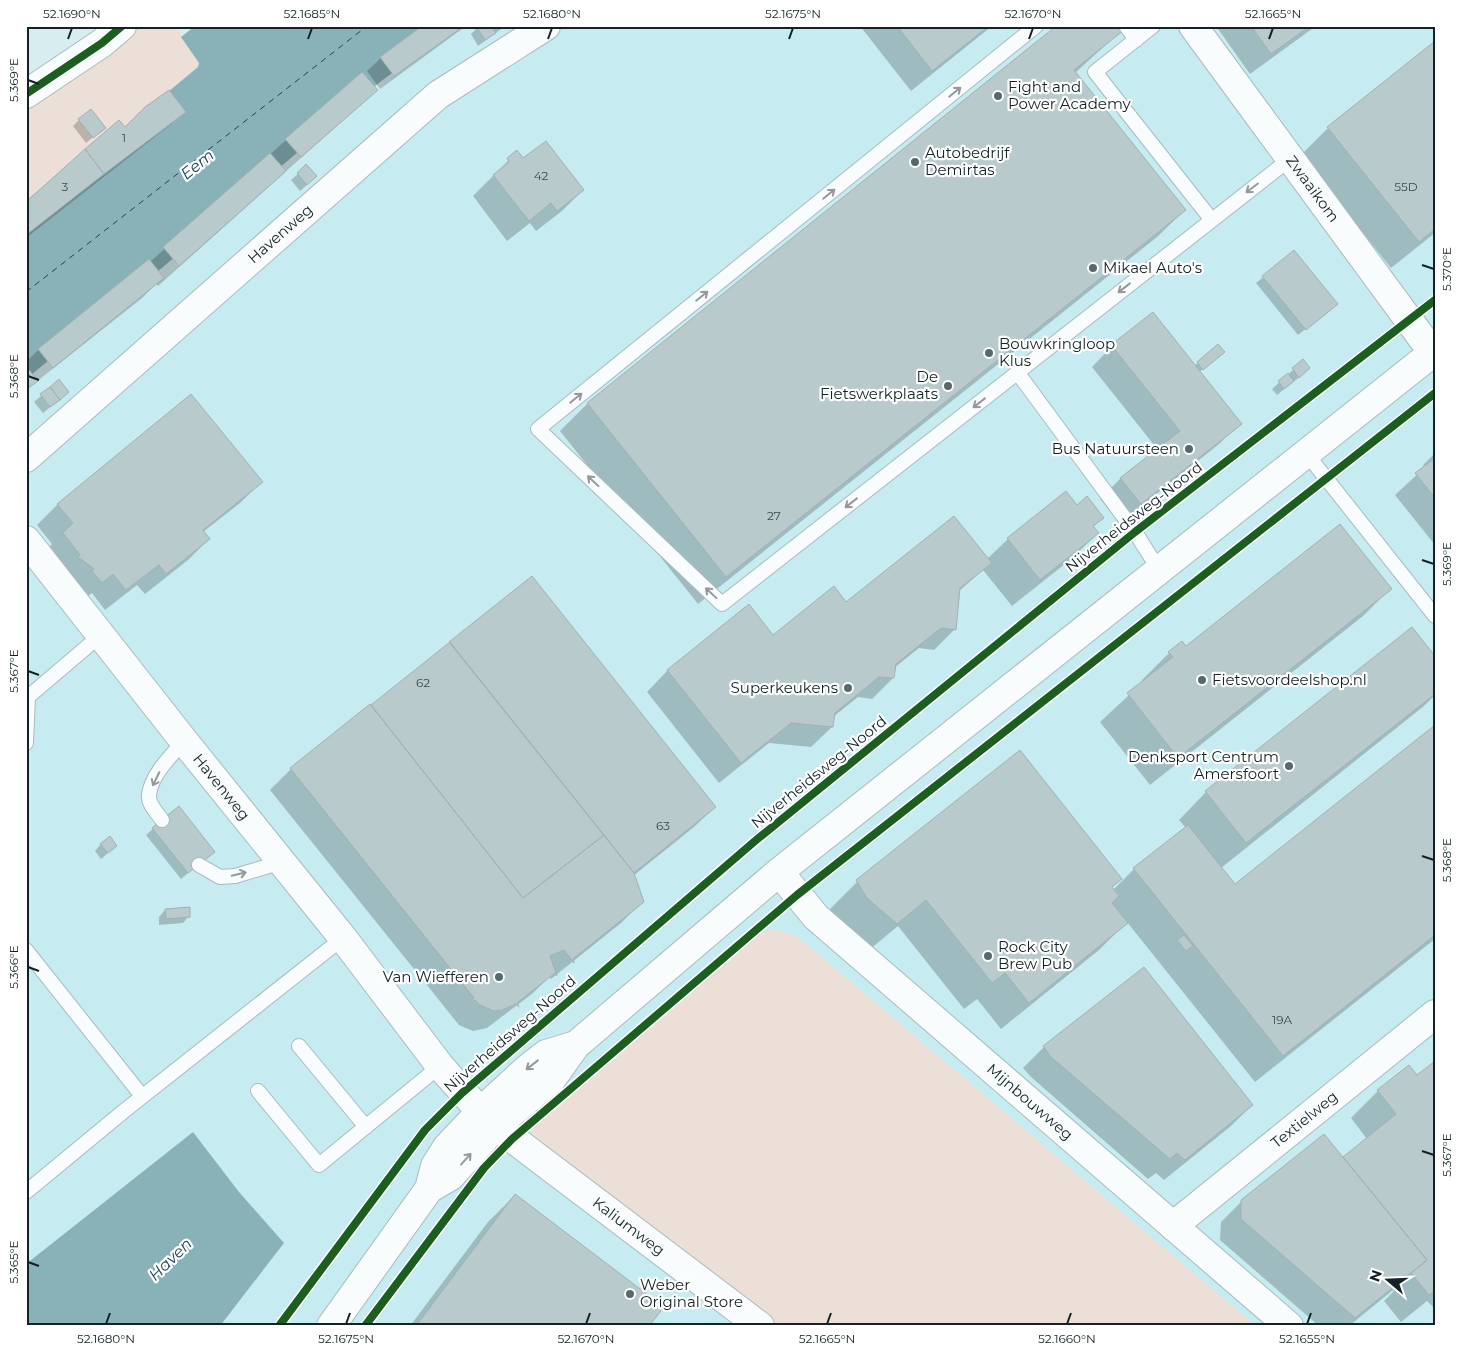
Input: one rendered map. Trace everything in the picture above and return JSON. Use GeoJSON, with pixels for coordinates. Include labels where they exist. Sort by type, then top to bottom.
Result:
{"type":"FeatureCollection","features":[{"type":"Feature","properties":{"kind":"street"},"geometry":{"type":"LineString","coordinates":[[26,94],[102,43],[122,26]]}},
{"type":"Feature","properties":{"kind":"street","name":"Havenweg"},"geometry":{"type":"LineString","coordinates":[[26,458],[438,95],[546,26]]}},
{"type":"Feature","properties":{"kind":"street","name":"Zwaaikom"},"geometry":{"type":"LineString","coordinates":[[1193,26],[1434,352]]}},
{"type":"Feature","properties":{"kind":"street"},"geometry":{"type":"LineString","coordinates":[[331,1326],[429,1189],[435,1166],[447,1147],[488,1119],[528,1068],[546,1054],[576,1045],[779,872],[1434,352]]}},
{"type":"Feature","properties":{"kind":"street","name":"Havenweg"},"geometry":{"type":"LineString","coordinates":[[26,540],[102,634],[184,741],[343,938],[440,1066],[488,1119]]}},
{"type":"Feature","properties":{"kind":"street","name":"Mijnbouwweg"},"geometry":{"type":"LineString","coordinates":[[779,872],[816,917],[1289,1326]]}},
{"type":"Feature","properties":{"kind":"street","name":"Textielweg"},"geometry":{"type":"LineString","coordinates":[[1173,1226],[1435,1014]]}},
{"type":"Feature","properties":{"kind":"street","name":"Kaliumweg"},"geometry":{"type":"LineString","coordinates":[[488,1119],[760,1326]]}},
{"type":"Feature","properties":{"kind":"lane"},"geometry":{"type":"LineString","coordinates":[[1036,26],[538,429],[722,604],[1290,159]]}},
{"type":"Feature","properties":{"kind":"lane"},"geometry":{"type":"LineString","coordinates":[[1126,26],[1136,40]]}},
{"type":"Feature","properties":{"kind":"lane"},"geometry":{"type":"LineString","coordinates":[[1153,26],[1095,72],[1211,219]]}},
{"type":"Feature","properties":{"kind":"lane"},"geometry":{"type":"LineString","coordinates":[[1018,372],[1136,532],[1159,570]]}},
{"type":"Feature","properties":{"kind":"lane"},"geometry":{"type":"LineString","coordinates":[[1306,453],[1435,616]]}},
{"type":"Feature","properties":{"kind":"lane"},"geometry":{"type":"LineString","coordinates":[[26,743],[28,697],[102,634]]}},
{"type":"Feature","properties":{"kind":"lane"},"geometry":{"type":"LineString","coordinates":[[162,820],[150,803],[148,796],[162,767],[184,741]]}},
{"type":"Feature","properties":{"kind":"lane"},"geometry":{"type":"LineString","coordinates":[[199,865],[220,877],[235,876],[282,862]]}},
{"type":"Feature","properties":{"kind":"lane"},"geometry":{"type":"LineString","coordinates":[[26,1192],[142,1096],[343,938]]}},
{"type":"Feature","properties":{"kind":"lane"},"geometry":{"type":"LineString","coordinates":[[26,950],[142,1096]]}},
{"type":"Feature","properties":{"kind":"lane"},"geometry":{"type":"LineString","coordinates":[[299,1046],[366,1127]]}},
{"type":"Feature","properties":{"kind":"lane"},"geometry":{"type":"LineString","coordinates":[[258,1091],[319,1165],[440,1066]]}},
{"type":"Feature","properties":{"kind":"shaded area"},"geometry":{"type":"Polygon","coordinates":[[[137,26],[176,26],[199,63],[198,67],[26,210],[26,108],[137,26]]]}},
{"type":"Feature","properties":{"kind":"shaded area"},"geometry":{"type":"Polygon","coordinates":[[[464,26],[1435,26],[1435,1326],[220,1326],[284,1243],[239,1192],[193,1132],[26,1264],[26,390],[179,266],[394,76],[464,26]]]}},
{"type":"Feature","properties":{"kind":"shaded area"},"geometry":{"type":"Polygon","coordinates":[[[776,929],[798,937],[1256,1326],[774,1326],[534,1146],[530,1131],[538,1116],[757,932],[776,929]]]}},
{"type":"Feature","properties":{"kind":"water","name":"Eem"},"geometry":{"type":"Polygon","coordinates":[[[195,26],[456,26],[380,82],[163,267],[26,379],[26,210],[198,67],[199,63],[181,37],[195,26]]]}},
{"type":"Feature","properties":{"kind":"water","name":"Haven"},"geometry":{"type":"Polygon","coordinates":[[[193,1132],[239,1192],[284,1243],[220,1326],[26,1326],[26,1264],[193,1132]]]}},
{"type":"Feature","properties":{"kind":"building"},"geometry":{"type":"Polygon","coordinates":[[[422,26],[464,26],[394,76],[380,57],[422,26]]]}},
{"type":"Feature","properties":{"kind":"building"},"geometry":{"type":"Polygon","coordinates":[[[476,26],[491,26],[496,33],[485,40],[476,26]]]}},
{"type":"Feature","properties":{"kind":"building"},"geometry":{"type":"Polygon","coordinates":[[[897,26],[989,26],[932,71],[897,26]]]}},
{"type":"Feature","properties":{"kind":"building"},"geometry":{"type":"Polygon","coordinates":[[[1056,26],[1121,26],[1124,30],[1074,70],[1186,210],[726,577],[587,403],[1056,26]]]}},
{"type":"Feature","properties":{"kind":"building"},"geometry":{"type":"Polygon","coordinates":[[[1251,26],[1310,26],[1271,54],[1251,26]]]}},
{"type":"Feature","properties":{"kind":"building"},"geometry":{"type":"Polygon","coordinates":[[[1435,41],[1435,229],[1419,242],[1327,127],[1435,41]]]}},
{"type":"Feature","properties":{"kind":"building"},"geometry":{"type":"Polygon","coordinates":[[[362,72],[378,90],[301,157],[285,139],[362,72]]]}},
{"type":"Feature","properties":{"kind":"building"},"geometry":{"type":"Polygon","coordinates":[[[169,90],[186,112],[104,174],[85,149],[119,120],[125,127],[145,107],[169,90]]]}},
{"type":"Feature","properties":{"kind":"building"},"geometry":{"type":"Polygon","coordinates":[[[91,109],[106,128],[93,138],[78,119],[91,109]]]}},
{"type":"Feature","properties":{"kind":"building"},"geometry":{"type":"Polygon","coordinates":[[[546,141],[584,190],[557,211],[551,203],[529,221],[493,175],[509,162],[507,158],[517,150],[523,158],[546,141]]]}},
{"type":"Feature","properties":{"kind":"building"},"geometry":{"type":"Polygon","coordinates":[[[85,149],[104,174],[26,235],[26,202],[85,149]]]}},
{"type":"Feature","properties":{"kind":"building"},"geometry":{"type":"Polygon","coordinates":[[[270,153],[286,171],[179,266],[163,247],[270,153]]]}},
{"type":"Feature","properties":{"kind":"building"},"geometry":{"type":"Polygon","coordinates":[[[306,164],[317,176],[307,185],[297,173],[306,164]]]}},
{"type":"Feature","properties":{"kind":"building"},"geometry":{"type":"Polygon","coordinates":[[[1294,250],[1338,304],[1306,330],[1262,276],[1294,250]]]}},
{"type":"Feature","properties":{"kind":"building"},"geometry":{"type":"Polygon","coordinates":[[[149,259],[164,278],[53,368],[38,349],[149,259]]]}},
{"type":"Feature","properties":{"kind":"building"},"geometry":{"type":"Polygon","coordinates":[[[1153,312],[1242,424],[1141,504],[1120,478],[1180,431],[1111,345],[1153,312]]]}},
{"type":"Feature","properties":{"kind":"building"},"geometry":{"type":"Polygon","coordinates":[[[1218,344],[1225,352],[1203,370],[1197,362],[1218,344]]]}},
{"type":"Feature","properties":{"kind":"building"},"geometry":{"type":"Polygon","coordinates":[[[1303,359],[1310,368],[1299,378],[1292,368],[1303,359]]]}},
{"type":"Feature","properties":{"kind":"building"},"geometry":{"type":"Polygon","coordinates":[[[26,366],[38,381],[26,390],[26,366]]]}},
{"type":"Feature","properties":{"kind":"building"},"geometry":{"type":"Polygon","coordinates":[[[1288,373],[1294,381],[1284,389],[1278,381],[1288,373]]]}},
{"type":"Feature","properties":{"kind":"building"},"geometry":{"type":"Polygon","coordinates":[[[59,379],[69,392],[60,400],[50,387],[59,379]]]}},
{"type":"Feature","properties":{"kind":"building"},"geometry":{"type":"Polygon","coordinates":[[[50,387],[60,400],[50,407],[40,394],[50,387]]]}},
{"type":"Feature","properties":{"kind":"building"},"geometry":{"type":"Polygon","coordinates":[[[191,394],[263,482],[203,530],[210,539],[166,574],[159,565],[126,590],[113,574],[102,583],[92,571],[94,569],[78,557],[80,555],[63,533],[73,523],[57,504],[191,394]]]}},
{"type":"Feature","properties":{"kind":"building"},"geometry":{"type":"Polygon","coordinates":[[[1435,458],[1435,498],[1415,473],[1435,458]]]}},
{"type":"Feature","properties":{"kind":"building"},"geometry":{"type":"Polygon","coordinates":[[[1066,491],[1077,505],[1087,496],[1104,518],[1093,526],[1099,533],[1040,580],[1007,538],[1066,491]]]}},
{"type":"Feature","properties":{"kind":"building"},"geometry":{"type":"Polygon","coordinates":[[[954,516],[992,563],[960,588],[956,630],[941,628],[896,664],[894,678],[879,677],[835,713],[833,727],[791,723],[741,763],[667,670],[749,604],[773,635],[834,586],[846,602],[954,516]]]}},
{"type":"Feature","properties":{"kind":"building"},"geometry":{"type":"Polygon","coordinates":[[[1340,524],[1392,589],[1178,758],[1127,693],[1173,657],[1168,652],[1182,641],[1186,646],[1340,524]]]}},
{"type":"Feature","properties":{"kind":"building"},"geometry":{"type":"Polygon","coordinates":[[[532,576],[716,807],[634,873],[449,642],[532,576]]]}},
{"type":"Feature","properties":{"kind":"building"},"geometry":{"type":"Polygon","coordinates":[[[1412,627],[1435,656],[1435,694],[1246,843],[1205,791],[1412,627]]]}},
{"type":"Feature","properties":{"kind":"building"},"geometry":{"type":"Polygon","coordinates":[[[450,642],[604,835],[523,898],[371,705],[450,642]]]}},
{"type":"Feature","properties":{"kind":"building"},"geometry":{"type":"Polygon","coordinates":[[[370,704],[523,898],[604,835],[634,873],[644,902],[573,959],[574,963],[564,950],[550,956],[557,976],[555,973],[517,1003],[519,1007],[516,1004],[494,1011],[480,1005],[475,1000],[471,1002],[474,998],[290,768],[370,704]]]}},
{"type":"Feature","properties":{"kind":"building"},"geometry":{"type":"Polygon","coordinates":[[[1435,725],[1435,935],[1283,1056],[1133,868],[1188,825],[1235,884],[1435,725]]]}},
{"type":"Feature","properties":{"kind":"building"},"geometry":{"type":"Polygon","coordinates":[[[1020,750],[1122,879],[1112,887],[1119,896],[1112,903],[1128,923],[1029,1003],[1005,973],[992,983],[926,900],[897,924],[867,898],[856,880],[1020,750]]]}},
{"type":"Feature","properties":{"kind":"building"},"geometry":{"type":"Polygon","coordinates":[[[179,806],[215,852],[188,873],[152,828],[179,806]]]}},
{"type":"Feature","properties":{"kind":"building"},"geometry":{"type":"Polygon","coordinates":[[[110,836],[117,846],[108,853],[100,844],[110,836]]]}},
{"type":"Feature","properties":{"kind":"building"},"geometry":{"type":"Polygon","coordinates":[[[190,907],[190,917],[166,919],[165,909],[190,907]]]}},
{"type":"Feature","properties":{"kind":"building"},"geometry":{"type":"Polygon","coordinates":[[[1184,935],[1193,946],[1186,951],[1177,940],[1184,935]]]}},
{"type":"Feature","properties":{"kind":"building"},"geometry":{"type":"Polygon","coordinates":[[[1144,967],[1253,1105],[1185,1160],[1177,1153],[1170,1159],[1051,1057],[1043,1046],[1144,967]]]}},
{"type":"Feature","properties":{"kind":"building"},"geometry":{"type":"Polygon","coordinates":[[[1435,1061],[1435,1291],[1429,1295],[1411,1273],[1427,1260],[1343,1157],[1396,1114],[1377,1090],[1409,1065],[1417,1075],[1435,1061]]]}},
{"type":"Feature","properties":{"kind":"building"},"geometry":{"type":"Polygon","coordinates":[[[1324,1134],[1427,1260],[1355,1318],[1241,1219],[1241,1200],[1324,1134]]]}},
{"type":"Feature","properties":{"kind":"building"},"geometry":{"type":"Polygon","coordinates":[[[515,1194],[664,1307],[649,1326],[416,1326],[515,1194]]]}},
{"type":"Feature","properties":{"kind":"ferry route"},"geometry":{"type":"LineString","coordinates":[[26,292],[367,26]]}},
{"type":"Feature","properties":{"kind":"cycle path"},"geometry":{"type":"LineString","coordinates":[[26,94],[102,43],[122,26]]}},
{"type":"Feature","properties":{"kind":"cycle path","name":"Nijverheidsweg-Noord"},"geometry":{"type":"LineString","coordinates":[[279,1326],[425,1130],[462,1093],[755,841],[1135,532],[1435,300]]}},
{"type":"Feature","properties":{"kind":"cycle path"},"geometry":{"type":"LineString","coordinates":[[365,1326],[484,1168],[512,1139],[797,895],[1435,393]]}},
{"type":"Feature","properties":{"kind":"place","name":"Fight and Power Academy"},"geometry":{"type":"Point","coordinates":[998,96]}},
{"type":"Feature","properties":{"kind":"place","name":"Autobedrijf Demirtas"},"geometry":{"type":"Point","coordinates":[915,162]}},
{"type":"Feature","properties":{"kind":"place","name":"Mikael Auto's"},"geometry":{"type":"Point","coordinates":[1093,268]}},
{"type":"Feature","properties":{"kind":"place","name":"Bouwkringloop Klus"},"geometry":{"type":"Point","coordinates":[989,353]}},
{"type":"Feature","properties":{"kind":"place","name":"De Fietswerkplaats"},"geometry":{"type":"Point","coordinates":[948,386]}},
{"type":"Feature","properties":{"kind":"place","name":"Bus Natuursteen"},"geometry":{"type":"Point","coordinates":[1189,449]}},
{"type":"Feature","properties":{"kind":"place","name":"Fietsvoordeelshop.nl"},"geometry":{"type":"Point","coordinates":[1202,680]}},
{"type":"Feature","properties":{"kind":"place","name":"Superkeukens"},"geometry":{"type":"Point","coordinates":[848,688]}},
{"type":"Feature","properties":{"kind":"place","name":"Denksport Centrum Amersfoort"},"geometry":{"type":"Point","coordinates":[1289,766]}},
{"type":"Feature","properties":{"kind":"place","name":"Rock City Brew Pub"},"geometry":{"type":"Point","coordinates":[988,956]}},
{"type":"Feature","properties":{"kind":"place","name":"Van Wiefferen"},"geometry":{"type":"Point","coordinates":[499,977]}},
{"type":"Feature","properties":{"kind":"place","name":"Weber Original Store"},"geometry":{"type":"Point","coordinates":[630,1294]}}]}
